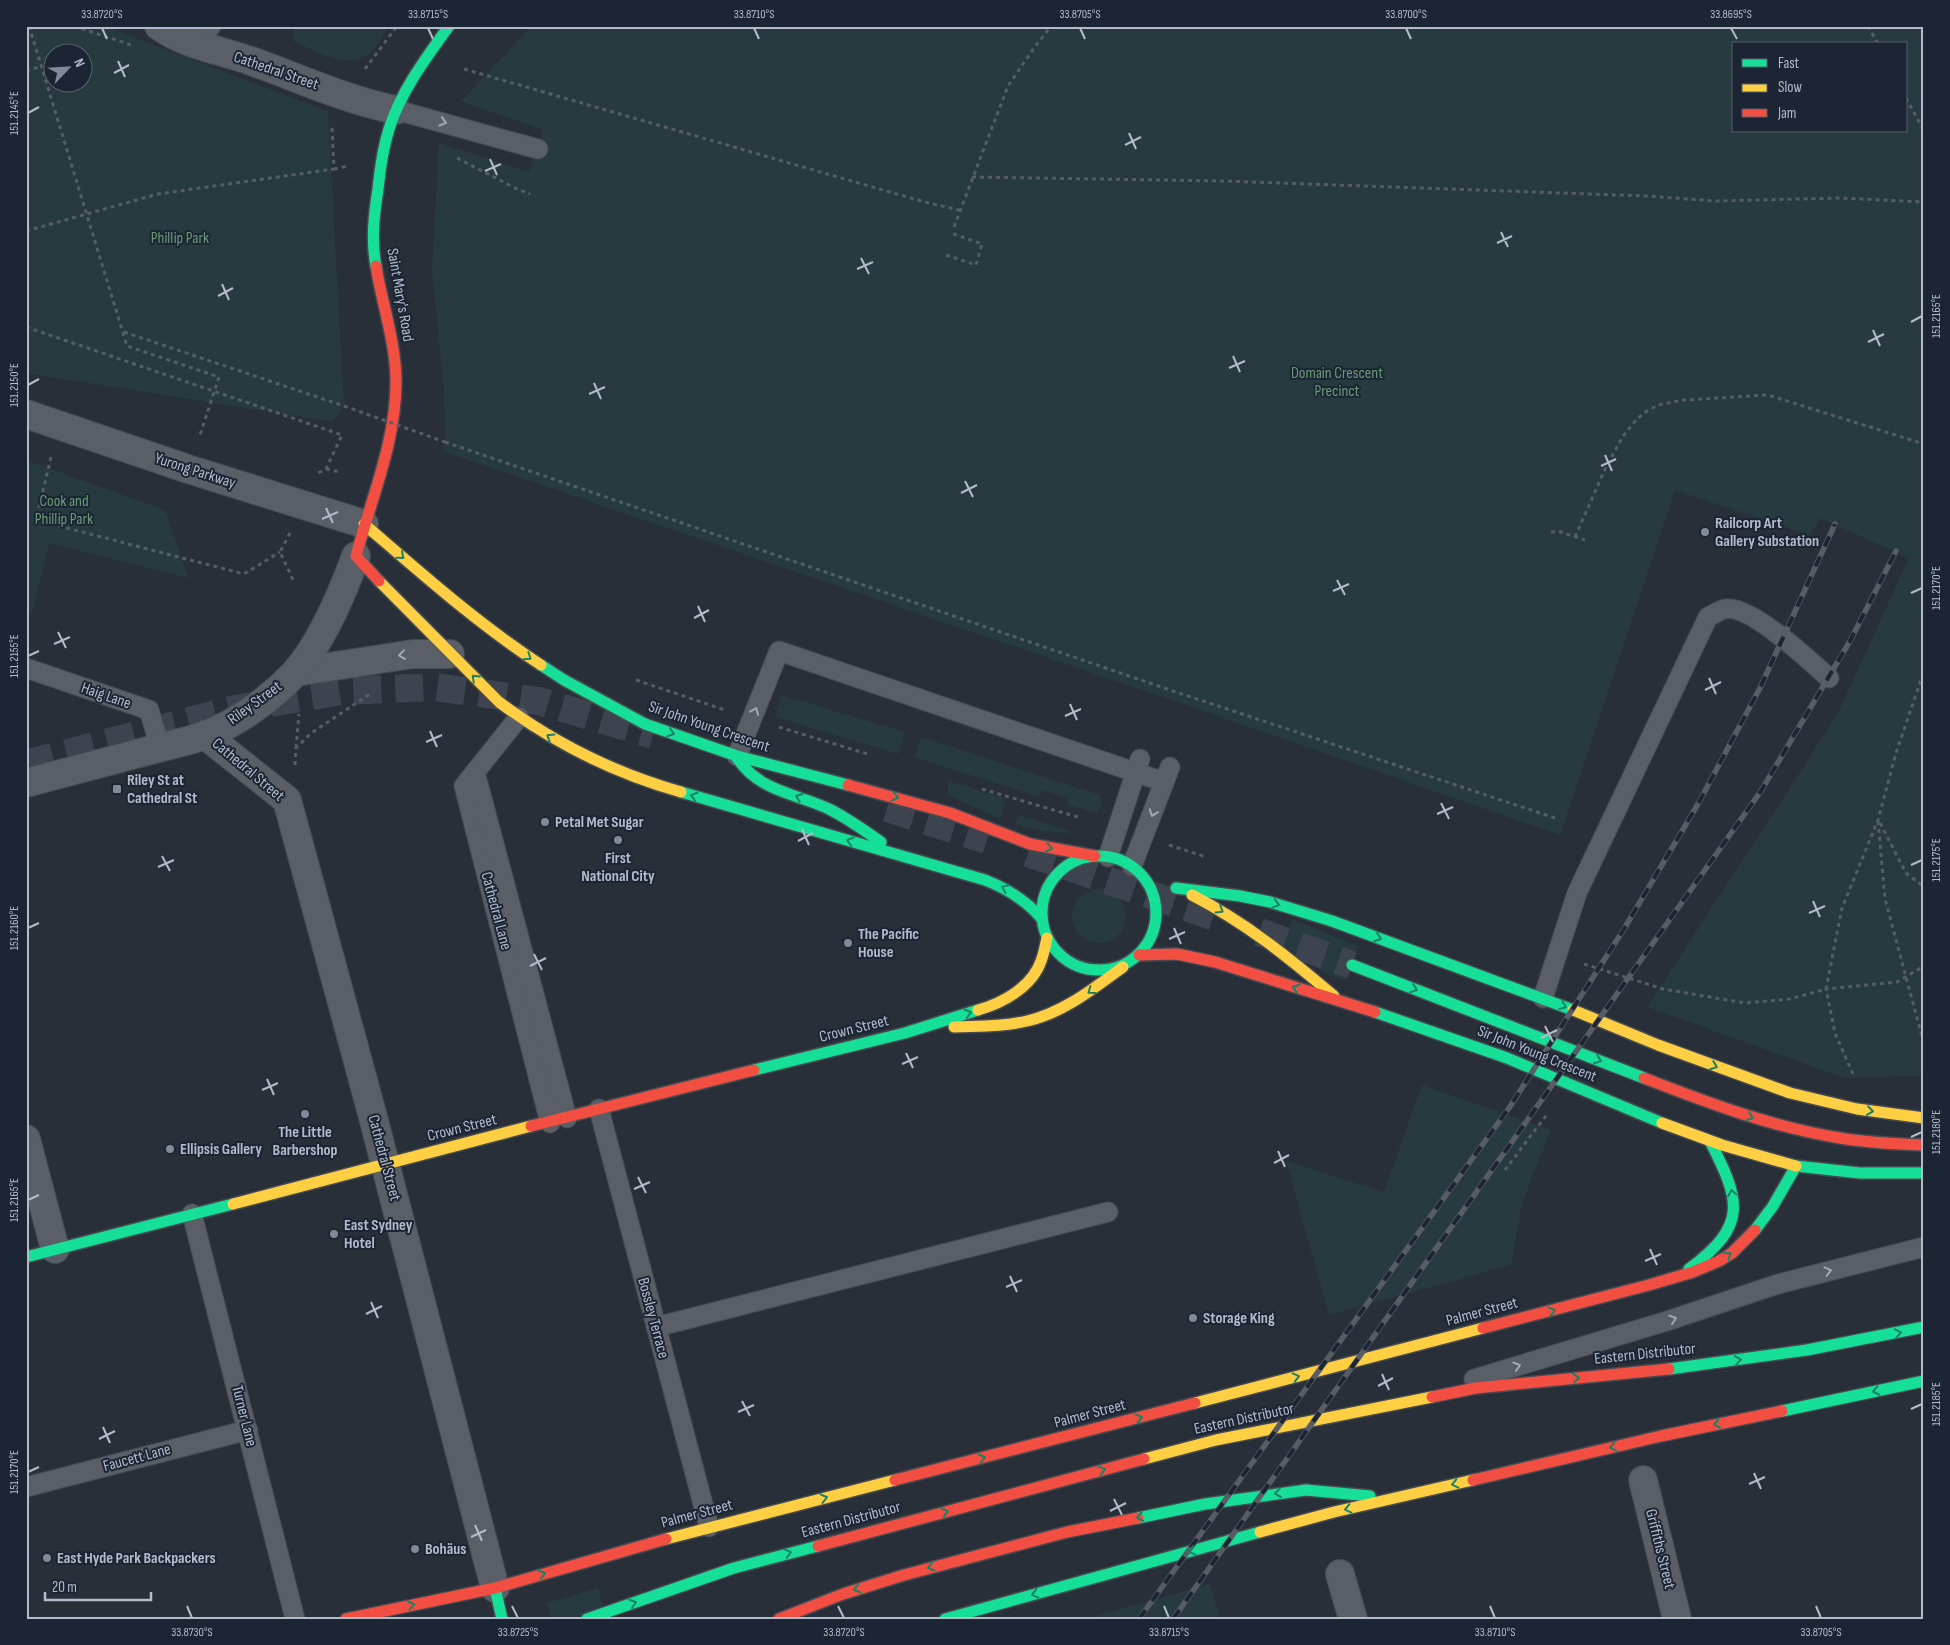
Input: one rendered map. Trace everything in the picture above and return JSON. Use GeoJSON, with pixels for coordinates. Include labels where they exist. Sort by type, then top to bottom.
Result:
{"type":"FeatureCollection","features":[{"type":"Feature","properties":{"kind":"main road","name":"Saint Mary's Road"},"geometry":{"type":"LineString","coordinates":[[364,524],[392,431],[396,384],[394,352],[374,258],[374,215],[382,160],[387,135],[396,110],[420,67],[449,26]]}},
{"type":"Feature","properties":{"kind":"main road","name":"Riley Street"},"geometry":{"type":"LineString","coordinates":[[356,556],[364,524]]}},
{"type":"Feature","properties":{"kind":"main road","name":"Sir John Young Crescent"},"geometry":{"type":"LineString","coordinates":[[364,524],[465,610],[519,651],[564,680],[645,724],[736,756],[950,813],[1030,844],[1101,856]]}},
{"type":"Feature","properties":{"kind":"main road"},"geometry":{"type":"LineString","coordinates":[[356,556],[499,702],[567,747],[592,760],[627,774],[688,794],[966,874],[1004,887],[1028,903],[1042,919]]}},
{"type":"Feature","properties":{"kind":"main road"},"geometry":{"type":"LineString","coordinates":[[736,756],[741,765],[755,779],[838,814],[901,856]]}},
{"type":"Feature","properties":{"kind":"main road"},"geometry":{"type":"LineString","coordinates":[[1137,871],[1152,893],[1156,916],[1154,930],[1148,943],[1135,958],[1116,969],[1099,971],[1083,969],[1069,962],[1056,952],[1048,938],[1042,919],[1042,906],[1045,894],[1060,872],[1082,858],[1101,856],[1137,871],[1176,888],[1217,908],[1273,945],[1343,1002]]}},
{"type":"Feature","properties":{"kind":"main road"},"geometry":{"type":"LineString","coordinates":[[1176,888],[1240,896],[1295,909],[1332,921],[1543,998],[1658,1045],[1790,1093],[1857,1109],[1924,1118]]}},
{"type":"Feature","properties":{"kind":"main road","name":"Crown Street"},"geometry":{"type":"LineString","coordinates":[[26,1257],[598,1109],[905,1033],[1007,999],[1027,983],[1032,976],[1041,962],[1048,938]]}},
{"type":"Feature","properties":{"kind":"main road","name":"Sir John Young Crescent"},"geometry":{"type":"LineString","coordinates":[[1135,958],[1158,952],[1195,958],[1343,1002],[1507,1058],[1657,1121],[1758,1157],[1796,1166],[1833,1171],[1878,1174],[1924,1173]]}},
{"type":"Feature","properties":{"kind":"main road","name":"Crown Street"},"geometry":{"type":"LineString","coordinates":[[905,1033],[954,1027],[1004,1025],[1038,1018],[1084,995],[1135,958]]}},
{"type":"Feature","properties":{"kind":"main road"},"geometry":{"type":"LineString","coordinates":[[1352,965],[1752,1118],[1831,1138],[1862,1142],[1924,1145]]}},
{"type":"Feature","properties":{"kind":"main road"},"geometry":{"type":"LineString","coordinates":[[1683,1274],[1712,1251],[1725,1237],[1733,1217],[1733,1195],[1730,1182],[1710,1141]]}},
{"type":"Feature","properties":{"kind":"main road","name":"Palmer Street"},"geometry":{"type":"LineString","coordinates":[[346,1619],[495,1588],[709,1527],[1607,1297],[1683,1274],[1720,1260],[1738,1246],[1767,1213],[1796,1166]]}},
{"type":"Feature","properties":{"kind":"main road","name":"Eastern Distributor"},"geometry":{"type":"LineString","coordinates":[[587,1619],[734,1568],[1216,1440],[1476,1388],[1687,1367],[1798,1351],[1924,1327]]}},
{"type":"Feature","properties":{"kind":"main road"},"geometry":{"type":"LineString","coordinates":[[945,1619],[1334,1512],[1661,1436],[1924,1381]]}},
{"type":"Feature","properties":{"kind":"main road"},"geometry":{"type":"LineString","coordinates":[[779,1619],[843,1594],[930,1568],[1068,1532],[1205,1504],[1306,1490],[1396,1498]]}},
{"type":"Feature","properties":{"kind":"main road","name":"Cathedral Street"},"geometry":{"type":"LineString","coordinates":[[495,1588],[502,1619]]}},
{"type":"Feature","properties":{"kind":"street","name":"Cathedral Street"},"geometry":{"type":"LineString","coordinates":[[159,26],[172,36],[204,35],[249,60],[368,104],[396,110]]}},
{"type":"Feature","properties":{"kind":"street","name":"Yurong Parkway"},"geometry":{"type":"LineString","coordinates":[[26,414],[188,469],[364,524]]}},
{"type":"Feature","properties":{"kind":"street","name":"Riley Street"},"geometry":{"type":"LineString","coordinates":[[26,783],[205,735],[234,721],[256,706],[275,692],[296,672],[313,647],[327,621],[356,556]]}},
{"type":"Feature","properties":{"kind":"street"},"geometry":{"type":"LineString","coordinates":[[296,672],[413,654],[450,654]]}},
{"type":"Feature","properties":{"kind":"street","name":"Cathedral Street"},"geometry":{"type":"LineString","coordinates":[[205,735],[287,800],[385,1165],[495,1588]]}},
{"type":"Feature","properties":{"kind":"street"},"geometry":{"type":"LineString","coordinates":[[26,1139],[55,1250]]}},
{"type":"Feature","properties":{"kind":"street","name":"Griffiths Street"},"geometry":{"type":"LineString","coordinates":[[1643,1480],[1677,1619]]}},
{"type":"Feature","properties":{"kind":"street"},"geometry":{"type":"LineString","coordinates":[[1340,1574],[1353,1619]]}},
{"type":"Feature","properties":{"kind":"lane"},"geometry":{"type":"LineString","coordinates":[[396,110],[538,149]]}},
{"type":"Feature","properties":{"kind":"lane"},"geometry":{"type":"LineString","coordinates":[[1543,998],[1576,893],[1708,617],[1726,608],[1744,611],[1783,638],[1829,678]]}},
{"type":"Feature","properties":{"kind":"lane"},"geometry":{"type":"LineString","coordinates":[[736,756],[779,651],[1167,775],[1144,837],[1137,871]]}},
{"type":"Feature","properties":{"kind":"lane","name":"Haig Lane"},"geometry":{"type":"LineString","coordinates":[[26,668],[150,710],[160,747]]}},
{"type":"Feature","properties":{"kind":"lane"},"geometry":{"type":"LineString","coordinates":[[519,717],[475,772],[559,1120]]}},
{"type":"Feature","properties":{"kind":"lane"},"geometry":{"type":"LineString","coordinates":[[1101,856],[1117,829],[1138,765]]}},
{"type":"Feature","properties":{"kind":"lane","name":"Bossley Terrace"},"geometry":{"type":"LineString","coordinates":[[598,1109],[709,1527]]}},
{"type":"Feature","properties":{"kind":"lane"},"geometry":{"type":"LineString","coordinates":[[656,1327],[1108,1212]]}},
{"type":"Feature","properties":{"kind":"lane","name":"Turner Lane"},"geometry":{"type":"LineString","coordinates":[[192,1214],[295,1619]]}},
{"type":"Feature","properties":{"kind":"lane"},"geometry":{"type":"LineString","coordinates":[[1387,1406],[1668,1321],[1778,1284],[1924,1247]]}},
{"type":"Feature","properties":{"kind":"lane","name":"Faucett Lane"},"geometry":{"type":"LineString","coordinates":[[26,1487],[248,1430]]}},
{"type":"Feature","properties":{"kind":"path"},"geometry":{"type":"LineString","coordinates":[[26,71],[42,66],[29,26]]}},
{"type":"Feature","properties":{"kind":"path"},"geometry":{"type":"LineString","coordinates":[[363,72],[397,26]]}},
{"type":"Feature","properties":{"kind":"path"},"geometry":{"type":"LineString","coordinates":[[954,227],[1008,86],[1051,26]]}},
{"type":"Feature","properties":{"kind":"path"},"geometry":{"type":"LineString","coordinates":[[1868,26],[1877,42]]}},
{"type":"Feature","properties":{"kind":"path"},"geometry":{"type":"LineString","coordinates":[[464,69],[921,201],[960,210]]}},
{"type":"Feature","properties":{"kind":"path"},"geometry":{"type":"LineString","coordinates":[[50,92],[127,346],[219,377],[201,432]]}},
{"type":"Feature","properties":{"kind":"path"},"geometry":{"type":"LineString","coordinates":[[1908,102],[1924,130]]}},
{"type":"Feature","properties":{"kind":"path"},"geometry":{"type":"LineString","coordinates":[[26,231],[158,194],[334,169],[332,122]]}},
{"type":"Feature","properties":{"kind":"path"},"geometry":{"type":"LineString","coordinates":[[451,154],[530,194]]}},
{"type":"Feature","properties":{"kind":"path"},"geometry":{"type":"LineString","coordinates":[[972,177],[1223,180],[1647,196],[1716,201],[1840,198],[1924,202]]}},
{"type":"Feature","properties":{"kind":"path"},"geometry":{"type":"LineString","coordinates":[[946,255],[976,265],[982,244],[951,233]]}},
{"type":"Feature","properties":{"kind":"path"},"geometry":{"type":"LineString","coordinates":[[26,328],[342,435],[326,469],[309,478]]}},
{"type":"Feature","properties":{"kind":"path"},"geometry":{"type":"LineString","coordinates":[[124,332],[1173,691],[1558,819]]}},
{"type":"Feature","properties":{"kind":"path"},"geometry":{"type":"LineString","coordinates":[[1575,537],[1606,467],[1623,436],[1636,419],[1658,405],[1684,400],[1768,395],[1924,444]]}},
{"type":"Feature","properties":{"kind":"path"},"geometry":{"type":"LineString","coordinates":[[58,425],[36,520],[244,574],[280,552],[291,531]]}},
{"type":"Feature","properties":{"kind":"path"},"geometry":{"type":"LineString","coordinates":[[326,469],[340,472]]}},
{"type":"Feature","properties":{"kind":"path"},"geometry":{"type":"LineString","coordinates":[[1551,532],[1558,531],[1585,540]]}},
{"type":"Feature","properties":{"kind":"path"},"geometry":{"type":"LineString","coordinates":[[280,552],[294,582]]}},
{"type":"Feature","properties":{"kind":"path"},"geometry":{"type":"LineString","coordinates":[[1854,1075],[1834,1032],[1826,989],[1842,908],[1878,820],[1896,753],[1924,672]]}},
{"type":"Feature","properties":{"kind":"path"},"geometry":{"type":"LineString","coordinates":[[635,680],[752,719],[875,756]]}},
{"type":"Feature","properties":{"kind":"path"},"geometry":{"type":"LineString","coordinates":[[296,748],[310,734],[366,699],[372,692]]}},
{"type":"Feature","properties":{"kind":"path"},"geometry":{"type":"LineString","coordinates":[[287,800],[295,771],[300,722]]}},
{"type":"Feature","properties":{"kind":"path"},"geometry":{"type":"LineString","coordinates":[[979,788],[1117,829]]}},
{"type":"Feature","properties":{"kind":"path"},"geometry":{"type":"LineString","coordinates":[[1878,820],[1906,873],[1924,887]]}},
{"type":"Feature","properties":{"kind":"path"},"geometry":{"type":"LineString","coordinates":[[1878,820],[1885,899],[1924,1044]]}},
{"type":"Feature","properties":{"kind":"path"},"geometry":{"type":"LineString","coordinates":[[1144,837],[1215,860]]}},
{"type":"Feature","properties":{"kind":"path"},"geometry":{"type":"LineString","coordinates":[[1581,963],[1663,989],[1745,1002],[1790,999],[1826,989],[1897,982],[1924,966]]}},
{"type":"Feature","properties":{"kind":"path"},"geometry":{"type":"LineString","coordinates":[[1506,1170],[1548,1113]]}},
{"type":"Feature","properties":{"kind":"green space","name":"Phillip Park"},"geometry":{"type":"Polygon","coordinates":[[[26,26],[104,26],[328,111],[344,406],[333,422],[26,373],[26,26]]]}},
{"type":"Feature","properties":{"kind":"green space"},"geometry":{"type":"Polygon","coordinates":[[[314,26],[389,26],[377,45],[368,54],[360,59],[341,60],[321,54],[294,42],[294,29],[314,26]]]}},
{"type":"Feature","properties":{"kind":"green space","name":"Domain Crescent Precinct"},"geometry":{"type":"Polygon","coordinates":[[[532,26],[1924,26],[1924,1076],[1845,1078],[1647,1007],[1837,715],[1909,558],[1820,518],[1810,535],[1675,490],[1560,835],[442,451],[445,442],[444,390],[432,269],[439,143],[529,172],[543,130],[461,101],[532,26]]]}},
{"type":"Feature","properties":{"kind":"green space","name":"Cook and Phillip Park"},"geometry":{"type":"Polygon","coordinates":[[[26,460],[165,510],[188,578],[49,543],[32,613],[26,612],[26,460]]]}},
{"type":"Feature","properties":{"kind":"green space"},"geometry":{"type":"Polygon","coordinates":[[[781,695],[905,732],[899,754],[775,717],[781,695]]]}},
{"type":"Feature","properties":{"kind":"green space"},"geometry":{"type":"Polygon","coordinates":[[[921,737],[1100,795],[1102,800],[1098,814],[1066,804],[1068,798],[1042,790],[1039,797],[914,757],[921,737]]]}},
{"type":"Feature","properties":{"kind":"green space"},"geometry":{"type":"Polygon","coordinates":[[[949,781],[1002,797],[1005,801],[1000,819],[950,796],[947,792],[949,781]]]}},
{"type":"Feature","properties":{"kind":"green space"},"geometry":{"type":"Polygon","coordinates":[[[1019,815],[1071,831],[1070,833],[1049,832],[1015,824],[1019,815]]]}},
{"type":"Feature","properties":{"kind":"green space"},"geometry":{"type":"Polygon","coordinates":[[[1099,889],[1109,891],[1118,897],[1124,906],[1126,916],[1124,926],[1118,935],[1109,941],[1099,943],[1089,941],[1080,935],[1074,926],[1072,916],[1074,906],[1080,897],[1089,891],[1099,889]]]}},
{"type":"Feature","properties":{"kind":"green space"},"geometry":{"type":"Polygon","coordinates":[[[1292,919],[1358,946],[1345,980],[1325,973],[1282,944],[1292,919]]]}},
{"type":"Feature","properties":{"kind":"green space"},"geometry":{"type":"Polygon","coordinates":[[[1422,1085],[1551,1130],[1522,1203],[1511,1265],[1329,1315],[1286,1161],[1384,1192],[1422,1085]]]}},
{"type":"Feature","properties":{"kind":"green space"},"geometry":{"type":"Polygon","coordinates":[[[1210,1584],[1220,1619],[1084,1619],[1210,1584]]]}},
{"type":"Feature","properties":{"kind":"green space"},"geometry":{"type":"Polygon","coordinates":[[[598,1588],[607,1619],[552,1619],[547,1603],[598,1588]]]}},
{"type":"Feature","properties":{"kind":"tunnel"},"geometry":{"type":"LineString","coordinates":[[26,764],[235,709],[342,691],[435,687],[539,701],[653,735]]}},
{"type":"Feature","properties":{"kind":"tunnel"},"geometry":{"type":"LineString","coordinates":[[887,808],[987,840]]}},
{"type":"Feature","properties":{"kind":"tunnel"},"geometry":{"type":"LineString","coordinates":[[1028,853],[1221,919]]}},
{"type":"Feature","properties":{"kind":"tunnel"},"geometry":{"type":"LineString","coordinates":[[1259,932],[1352,965]]}},
{"type":"Feature","properties":{"kind":"railway"},"geometry":{"type":"LineString","coordinates":[[1139,1619],[1509,1108],[1624,929],[1698,804],[1760,688],[1835,524]]}},
{"type":"Feature","properties":{"kind":"railway"},"geometry":{"type":"LineString","coordinates":[[1173,1619],[1761,791],[1850,641],[1896,551]]}},
{"type":"Feature","properties":{"kind":"traffic: fast"},"geometry":{"type":"LineString","coordinates":[[376,266],[373,237],[374,218],[382,159],[389,129],[407,88],[449,26]]}},
{"type":"Feature","properties":{"kind":"traffic: fast"},"geometry":{"type":"LineString","coordinates":[[541,665],[564,680],[645,724],[737,756],[848,785]]}},
{"type":"Feature","properties":{"kind":"traffic: fast"},"geometry":{"type":"LineString","coordinates":[[737,758],[746,769],[767,785],[829,809],[881,842]]}},
{"type":"Feature","properties":{"kind":"traffic: fast"},"geometry":{"type":"LineString","coordinates":[[681,792],[985,880],[1016,896],[1030,906],[1042,919]]}},
{"type":"Feature","properties":{"kind":"traffic: fast"},"geometry":{"type":"LineString","coordinates":[[1099,856],[1121,860],[1131,865],[1147,881],[1152,891],[1156,913],[1152,935],[1147,945],[1131,961],[1121,966],[1099,970],[1077,966],[1067,961],[1051,945],[1046,935],[1042,913],[1046,891],[1051,881],[1067,865],[1077,860],[1099,856]]}},
{"type":"Feature","properties":{"kind":"traffic: fast"},"geometry":{"type":"LineString","coordinates":[[1176,888],[1240,896],[1270,902],[1332,921],[1573,1010]]}},
{"type":"Feature","properties":{"kind":"traffic: fast"},"geometry":{"type":"LineString","coordinates":[[1352,965],[1644,1078]]}},
{"type":"Feature","properties":{"kind":"traffic: fast"},"geometry":{"type":"LineString","coordinates":[[754,1070],[905,1033],[978,1010]]}},
{"type":"Feature","properties":{"kind":"traffic: fast"},"geometry":{"type":"LineString","coordinates":[[1375,1012],[1507,1058],[1662,1123]]}},
{"type":"Feature","properties":{"kind":"traffic: fast"},"geometry":{"type":"LineString","coordinates":[[1689,1269],[1722,1239],[1730,1225],[1733,1211],[1733,1197],[1728,1181],[1710,1141]]}},
{"type":"Feature","properties":{"kind":"traffic: fast"},"geometry":{"type":"LineString","coordinates":[[1755,1230],[1773,1206],[1796,1166],[1860,1173],[1924,1173]]}},
{"type":"Feature","properties":{"kind":"traffic: fast"},"geometry":{"type":"LineString","coordinates":[[26,1257],[233,1204]]}},
{"type":"Feature","properties":{"kind":"traffic: fast"},"geometry":{"type":"LineString","coordinates":[[1669,1369],[1807,1350],[1924,1327]]}},
{"type":"Feature","properties":{"kind":"traffic: fast"},"geometry":{"type":"LineString","coordinates":[[1782,1411],[1924,1381]]}},
{"type":"Feature","properties":{"kind":"traffic: fast"},"geometry":{"type":"LineString","coordinates":[[1138,1518],[1205,1504],[1306,1490],[1370,1496]]}},
{"type":"Feature","properties":{"kind":"traffic: fast"},"geometry":{"type":"LineString","coordinates":[[945,1619],[1260,1532]]}},
{"type":"Feature","properties":{"kind":"traffic: fast"},"geometry":{"type":"LineString","coordinates":[[587,1619],[734,1568],[818,1546]]}},
{"type":"Feature","properties":{"kind":"traffic: fast"},"geometry":{"type":"LineString","coordinates":[[495,1588],[502,1619]]}},
{"type":"Feature","properties":{"kind":"traffic: slow"},"geometry":{"type":"LineString","coordinates":[[364,524],[472,615],[541,665]]}},
{"type":"Feature","properties":{"kind":"traffic: slow"},"geometry":{"type":"LineString","coordinates":[[379,581],[499,702],[520,717],[586,756],[632,776],[681,792]]}},
{"type":"Feature","properties":{"kind":"traffic: slow"},"geometry":{"type":"LineString","coordinates":[[1192,895],[1266,941],[1334,996]]}},
{"type":"Feature","properties":{"kind":"traffic: slow"},"geometry":{"type":"LineString","coordinates":[[978,1010],[1016,993],[1031,979],[1041,961],[1047,938]]}},
{"type":"Feature","properties":{"kind":"traffic: slow"},"geometry":{"type":"LineString","coordinates":[[954,1027],[1009,1024],[1040,1017],[1077,999],[1123,967]]}},
{"type":"Feature","properties":{"kind":"traffic: slow"},"geometry":{"type":"LineString","coordinates":[[1573,1010],[1658,1045],[1790,1093],[1857,1109],[1924,1118]]}},
{"type":"Feature","properties":{"kind":"traffic: slow"},"geometry":{"type":"LineString","coordinates":[[1662,1123],[1722,1145],[1796,1166]]}},
{"type":"Feature","properties":{"kind":"traffic: slow"},"geometry":{"type":"LineString","coordinates":[[233,1204],[531,1126]]}},
{"type":"Feature","properties":{"kind":"traffic: slow"},"geometry":{"type":"LineString","coordinates":[[1195,1403],[1483,1328]]}},
{"type":"Feature","properties":{"kind":"traffic: slow"},"geometry":{"type":"LineString","coordinates":[[1144,1459],[1216,1440],[1432,1397]]}},
{"type":"Feature","properties":{"kind":"traffic: slow"},"geometry":{"type":"LineString","coordinates":[[666,1539],[895,1480]]}},
{"type":"Feature","properties":{"kind":"traffic: slow"},"geometry":{"type":"LineString","coordinates":[[1260,1532],[1334,1512],[1473,1480]]}},
{"type":"Feature","properties":{"kind":"traffic: jam"},"geometry":{"type":"LineString","coordinates":[[376,266],[394,353],[395,404],[382,470],[356,556],[379,581]]}},
{"type":"Feature","properties":{"kind":"traffic: jam"},"geometry":{"type":"LineString","coordinates":[[848,785],[950,813],[1030,844],[1095,856]]}},
{"type":"Feature","properties":{"kind":"traffic: jam"},"geometry":{"type":"LineString","coordinates":[[1139,955],[1177,954],[1215,962],[1375,1012]]}},
{"type":"Feature","properties":{"kind":"traffic: jam"},"geometry":{"type":"LineString","coordinates":[[531,1126],[754,1070]]}},
{"type":"Feature","properties":{"kind":"traffic: jam"},"geometry":{"type":"LineString","coordinates":[[1644,1078],[1716,1105],[1790,1128],[1850,1140],[1924,1145]]}},
{"type":"Feature","properties":{"kind":"traffic: jam"},"geometry":{"type":"LineString","coordinates":[[1483,1328],[1693,1272],[1732,1253],[1755,1230]]}},
{"type":"Feature","properties":{"kind":"traffic: jam"},"geometry":{"type":"LineString","coordinates":[[1432,1397],[1476,1388],[1669,1369]]}},
{"type":"Feature","properties":{"kind":"traffic: jam"},"geometry":{"type":"LineString","coordinates":[[895,1480],[1195,1403]]}},
{"type":"Feature","properties":{"kind":"traffic: jam"},"geometry":{"type":"LineString","coordinates":[[1473,1480],[1661,1436],[1782,1411]]}},
{"type":"Feature","properties":{"kind":"traffic: jam"},"geometry":{"type":"LineString","coordinates":[[818,1546],[1144,1459]]}},
{"type":"Feature","properties":{"kind":"traffic: jam"},"geometry":{"type":"LineString","coordinates":[[779,1619],[843,1594],[904,1575],[1067,1532],[1138,1518]]}},
{"type":"Feature","properties":{"kind":"traffic: jam"},"geometry":{"type":"LineString","coordinates":[[346,1619],[495,1588],[666,1539]]}},
{"type":"Feature","properties":{"kind":"place","name":"Railcorp Art Gallery Substation"},"geometry":{"type":"Point","coordinates":[1705,532]}},
{"type":"Feature","properties":{"kind":"place","name":"Riley St at Cathedral St"},"geometry":{"type":"Point","coordinates":[117,789]}},
{"type":"Feature","properties":{"kind":"place","name":"Petal Met Sugar"},"geometry":{"type":"Point","coordinates":[545,822]}},
{"type":"Feature","properties":{"kind":"place","name":"First National City"},"geometry":{"type":"Point","coordinates":[618,840]}},
{"type":"Feature","properties":{"kind":"place","name":"The Pacific House"},"geometry":{"type":"Point","coordinates":[848,943]}},
{"type":"Feature","properties":{"kind":"place","name":"The Little Barbershop"},"geometry":{"type":"Point","coordinates":[305,1114]}},
{"type":"Feature","properties":{"kind":"place","name":"Ellipsis Gallery"},"geometry":{"type":"Point","coordinates":[170,1149]}},
{"type":"Feature","properties":{"kind":"place","name":"East Sydney Hotel"},"geometry":{"type":"Point","coordinates":[334,1234]}},
{"type":"Feature","properties":{"kind":"place","name":"Storage King"},"geometry":{"type":"Point","coordinates":[1193,1318]}},
{"type":"Feature","properties":{"kind":"place","name":"Bohäus"},"geometry":{"type":"Point","coordinates":[415,1549]}},
{"type":"Feature","properties":{"kind":"place","name":"East Hyde Park Backpackers"},"geometry":{"type":"Point","coordinates":[47,1558]}}]}
